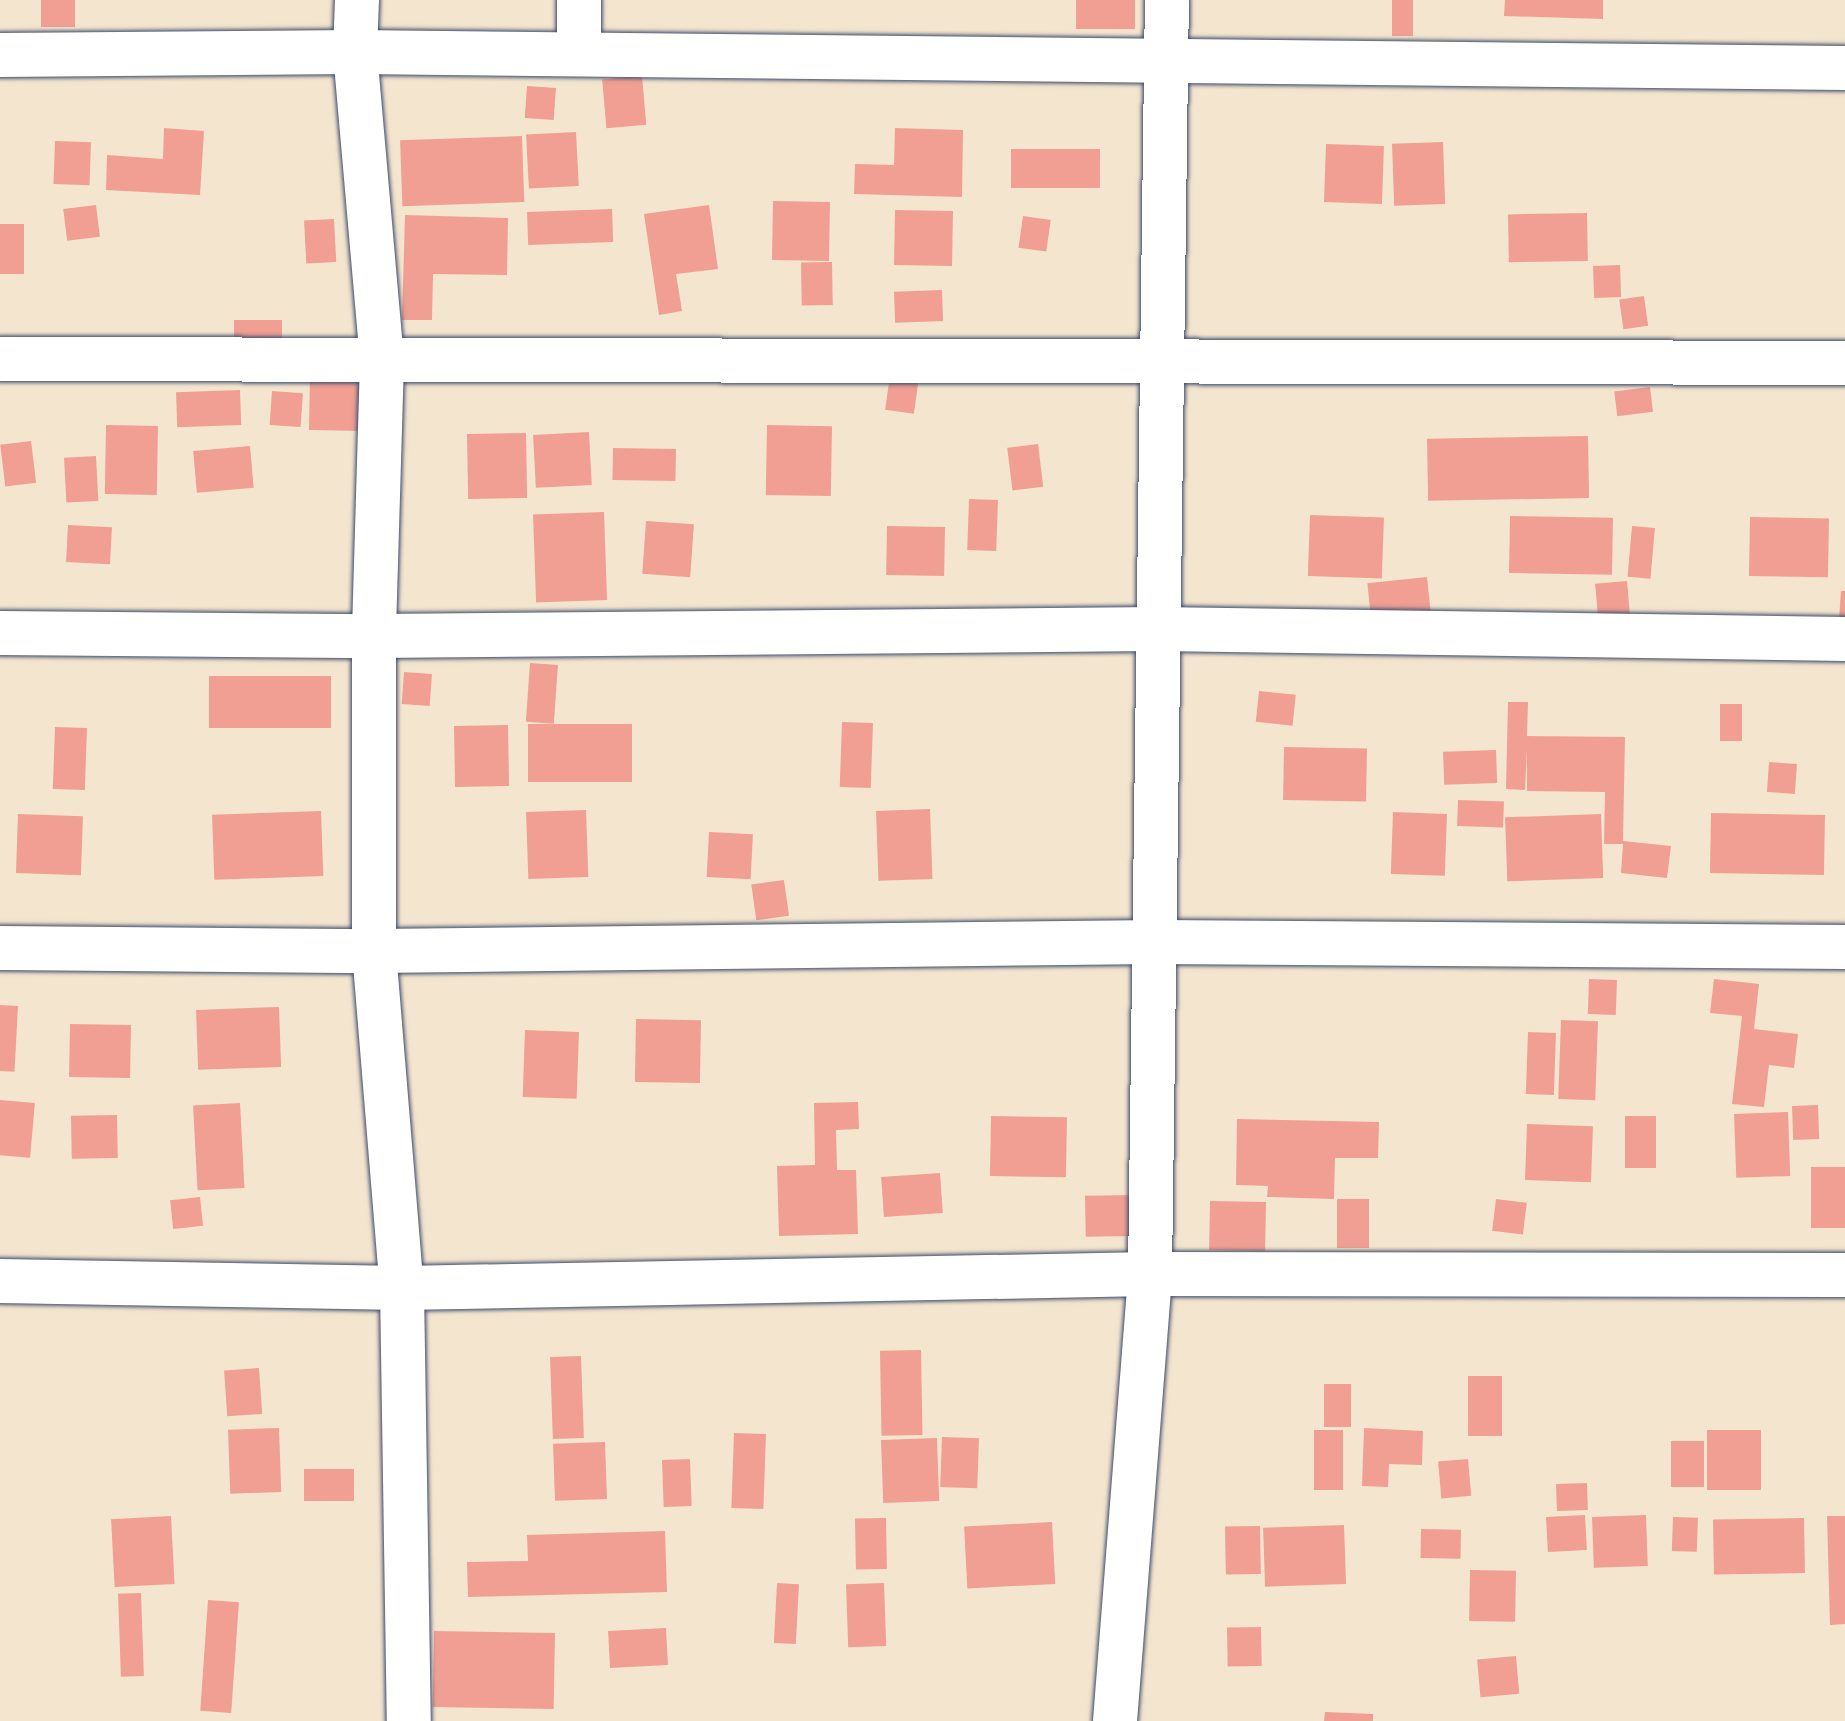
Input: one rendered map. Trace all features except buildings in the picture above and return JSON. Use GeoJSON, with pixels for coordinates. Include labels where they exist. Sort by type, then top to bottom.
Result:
{"type":"FeatureCollection","features":[{"type":"Feature","properties":{"kind":"street"},"geometry":{"type":"LineString","coordinates":[[357,0],[355,52],[382,361],[374,636],[374,951],[402,1288],[409,1721]]}},
{"type":"Feature","properties":{"kind":"street"},"geometry":{"type":"LineString","coordinates":[[579,0],[579,54]]}},
{"type":"Feature","properties":{"kind":"street"},"geometry":{"type":"LineString","coordinates":[[1115,1721],[1150,1274],[1157,942],[1159,357],[1167,0]]}},
{"type":"Feature","properties":{"kind":"street"},"geometry":{"type":"LineString","coordinates":[[0,55],[355,52],[1845,68]]}},
{"type":"Feature","properties":{"kind":"street"},"geometry":{"type":"LineString","coordinates":[[0,359],[382,361],[1159,357],[1845,363]]}},
{"type":"Feature","properties":{"kind":"street"},"geometry":{"type":"LineString","coordinates":[[0,633],[374,636],[1157,629],[1845,639]]}},
{"type":"Feature","properties":{"kind":"street"},"geometry":{"type":"LineString","coordinates":[[0,948],[374,951],[1157,942],[1845,947]]}},
{"type":"Feature","properties":{"kind":"street"},"geometry":{"type":"LineString","coordinates":[[0,1281],[402,1288],[1150,1274],[1845,1275]]}}]}
